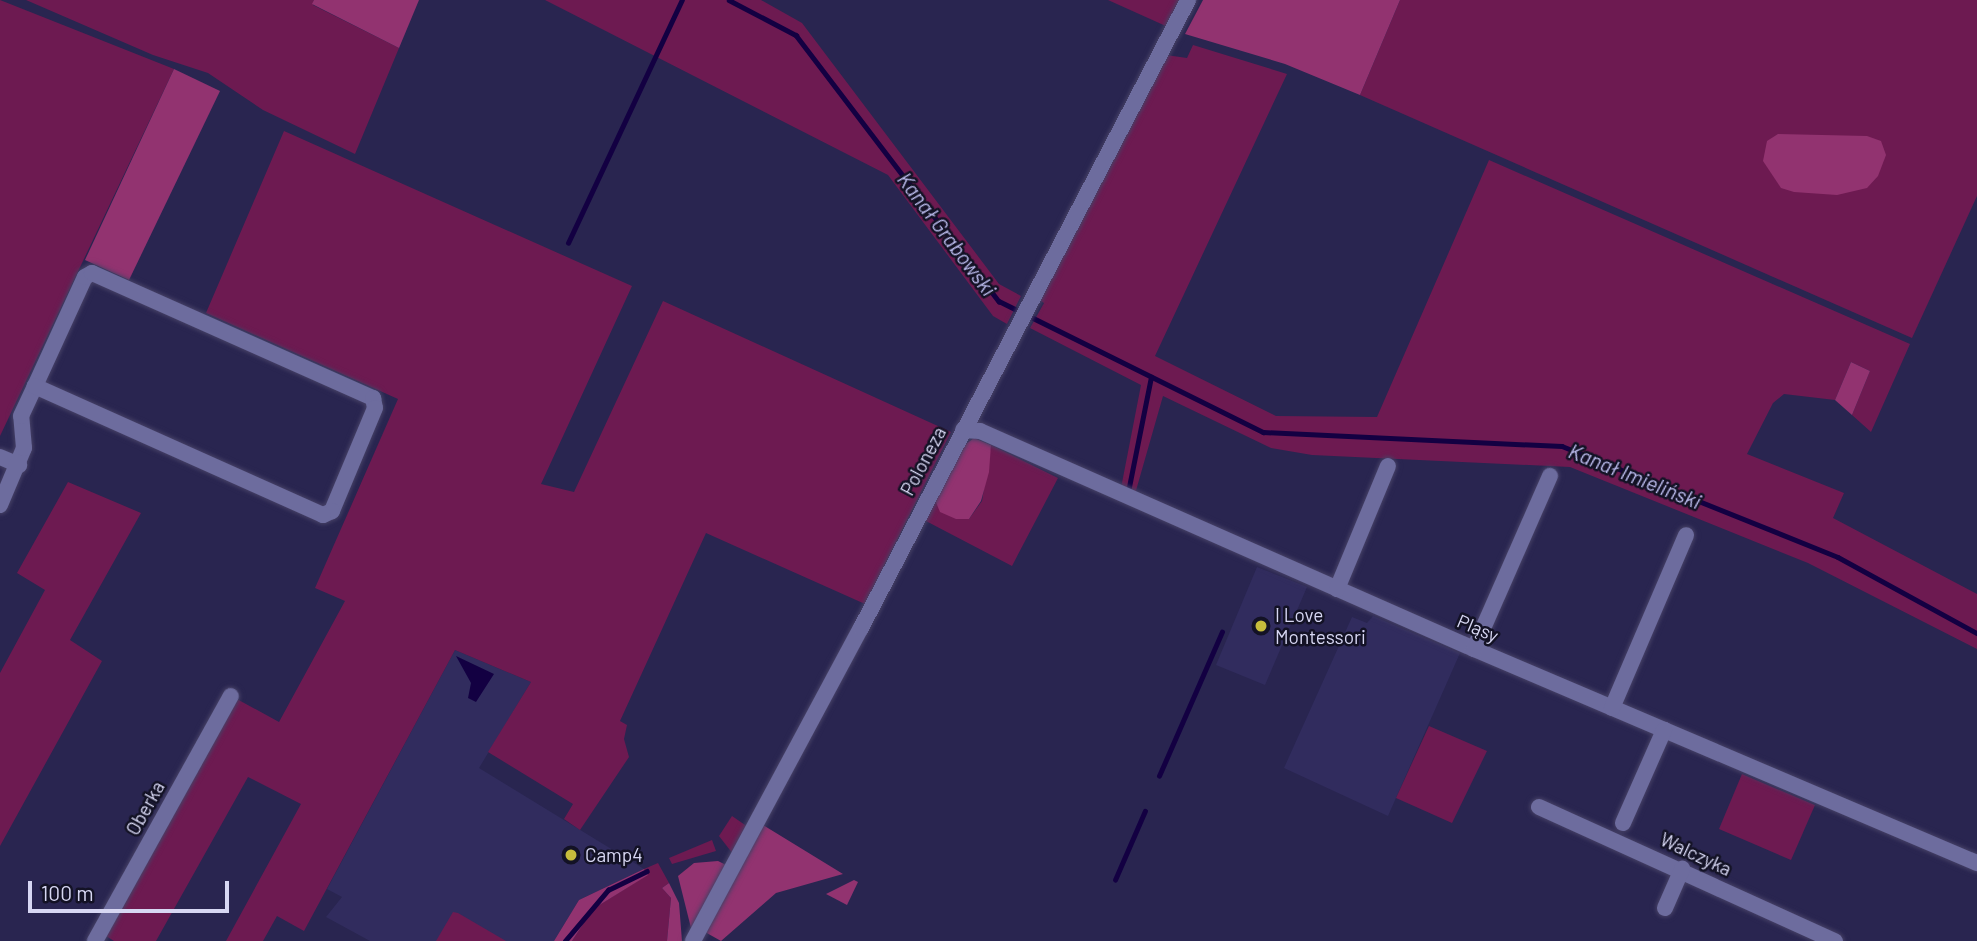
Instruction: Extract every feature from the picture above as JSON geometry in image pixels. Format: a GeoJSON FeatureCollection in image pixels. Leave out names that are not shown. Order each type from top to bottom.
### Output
{"type":"FeatureCollection","features":[{"type":"Feature","properties":{"kind":"street","name":"Poloneza"},"geometry":{"type":"LineString","coordinates":[[693,941],[1188,0]]}},
{"type":"Feature","properties":{"kind":"street"},"geometry":{"type":"LineString","coordinates":[[0,506],[24,448],[21,416],[34,386],[85,277],[92,274],[373,398],[375,408],[332,511],[323,514],[34,386]]}},
{"type":"Feature","properties":{"kind":"street","name":"Pląsy"},"geometry":{"type":"LineString","coordinates":[[963,430],[981,431],[1474,649],[1977,863]]}},
{"type":"Feature","properties":{"kind":"street"},"geometry":{"type":"LineString","coordinates":[[0,457],[19,465]]}},
{"type":"Feature","properties":{"kind":"street"},"geometry":{"type":"LineString","coordinates":[[1337,589],[1388,466]]}},
{"type":"Feature","properties":{"kind":"street"},"geometry":{"type":"LineString","coordinates":[[1474,649],[1550,476]]}},
{"type":"Feature","properties":{"kind":"street"},"geometry":{"type":"LineString","coordinates":[[1612,708],[1685,535]]}},
{"type":"Feature","properties":{"kind":"street","name":"Oberka"},"geometry":{"type":"LineString","coordinates":[[95,941],[231,696]]}},
{"type":"Feature","properties":{"kind":"street"},"geometry":{"type":"LineString","coordinates":[[1623,823],[1664,730]]}},
{"type":"Feature","properties":{"kind":"street","name":"Walczyka"},"geometry":{"type":"LineString","coordinates":[[1539,807],[1682,869],[1835,941]]}},
{"type":"Feature","properties":{"kind":"street"},"geometry":{"type":"LineString","coordinates":[[1665,908],[1682,869]]}},
{"type":"Feature","properties":{"kind":"shaded area"},"geometry":{"type":"Polygon","coordinates":[[[0,0],[174,69],[0,436],[0,0]]]}},
{"type":"Feature","properties":{"kind":"shaded area"},"geometry":{"type":"Polygon","coordinates":[[[26,0],[314,0],[313,5],[399,48],[355,154],[263,110],[208,73],[153,55],[26,0]]]}},
{"type":"Feature","properties":{"kind":"shaded area"},"geometry":{"type":"Polygon","coordinates":[[[314,0],[419,0],[399,48],[312,4],[314,0]]]}},
{"type":"Feature","properties":{"kind":"shaded area"},"geometry":{"type":"Polygon","coordinates":[[[545,0],[761,0],[802,23],[999,284],[1021,296],[1007,324],[993,316],[888,175],[545,0]]]}},
{"type":"Feature","properties":{"kind":"shaded area"},"geometry":{"type":"Polygon","coordinates":[[[1108,0],[1182,0],[1168,27],[1108,0]]]}},
{"type":"Feature","properties":{"kind":"shaded area"},"geometry":{"type":"Polygon","coordinates":[[[1203,0],[1400,0],[1360,95],[1285,64],[1185,34],[1203,0]]]}},
{"type":"Feature","properties":{"kind":"shaded area"},"geometry":{"type":"Polygon","coordinates":[[[1400,0],[1977,0],[1977,196],[1912,338],[1360,95],[1400,0]]]}},
{"type":"Feature","properties":{"kind":"shaded area"},"geometry":{"type":"Polygon","coordinates":[[[1193,45],[1287,74],[1155,356],[1276,416],[1377,417],[1489,160],[1910,344],[1871,432],[1852,415],[1870,371],[1851,362],[1835,400],[1784,394],[1773,403],[1747,454],[1844,493],[1833,518],[1977,594],[1977,649],[1808,563],[1570,467],[1312,455],[1271,448],[1163,396],[1135,494],[1121,488],[1141,385],[1030,328],[1044,303],[1038,299],[1166,55],[1187,58],[1193,45]]]}},
{"type":"Feature","properties":{"kind":"shaded area"},"geometry":{"type":"Polygon","coordinates":[[[174,69],[220,91],[129,280],[85,260],[174,69]]]}},
{"type":"Feature","properties":{"kind":"shaded area"},"geometry":{"type":"Polygon","coordinates":[[[284,131],[632,286],[541,484],[574,492],[663,301],[951,432],[865,604],[706,533],[620,721],[627,725],[624,739],[629,757],[580,830],[564,819],[573,804],[488,752],[531,682],[455,650],[304,931],[277,916],[263,941],[226,941],[301,804],[248,777],[156,941],[114,941],[106,936],[235,698],[279,722],[345,601],[315,588],[398,399],[206,313],[284,131]]]}},
{"type":"Feature","properties":{"kind":"shaded area"},"geometry":{"type":"Polygon","coordinates":[[[1778,134],[1867,136],[1881,141],[1886,155],[1878,176],[1867,188],[1837,195],[1794,192],[1781,188],[1763,161],[1767,141],[1778,134]]]}},
{"type":"Feature","properties":{"kind":"shaded area"},"geometry":{"type":"Polygon","coordinates":[[[1851,362],[1870,371],[1852,415],[1835,400],[1851,362]]]}},
{"type":"Feature","properties":{"kind":"shaded area"},"geometry":{"type":"Polygon","coordinates":[[[974,438],[991,445],[989,472],[981,501],[969,519],[956,519],[940,512],[935,500],[963,446],[974,438]]]}},
{"type":"Feature","properties":{"kind":"shaded area"},"geometry":{"type":"Polygon","coordinates":[[[991,445],[1058,478],[1012,566],[924,520],[935,500],[969,519],[982,501],[991,445]]]}},
{"type":"Feature","properties":{"kind":"shaded area"},"geometry":{"type":"Polygon","coordinates":[[[68,482],[141,513],[70,640],[102,661],[0,846],[0,673],[45,590],[17,573],[68,482]]]}},
{"type":"Feature","properties":{"kind":"shaded area","name":"I Love Montessori"},"geometry":{"type":"Polygon","coordinates":[[[1257,567],[1307,587],[1265,685],[1216,665],[1257,567]]]}},
{"type":"Feature","properties":{"kind":"shaded area"},"geometry":{"type":"Polygon","coordinates":[[[1373,616],[1460,653],[1388,816],[1284,768],[1352,617],[1367,623],[1373,616]]]}},
{"type":"Feature","properties":{"kind":"shaded area"},"geometry":{"type":"Polygon","coordinates":[[[455,650],[531,682],[479,768],[644,869],[579,900],[554,941],[370,941],[326,917],[342,897],[327,889],[455,650]]]}},
{"type":"Feature","properties":{"kind":"shaded area"},"geometry":{"type":"Polygon","coordinates":[[[456,656],[494,674],[476,702],[468,698],[471,683],[456,656]]]}},
{"type":"Feature","properties":{"kind":"shaded area"},"geometry":{"type":"Polygon","coordinates":[[[1429,726],[1487,751],[1452,823],[1396,798],[1429,726]]]}},
{"type":"Feature","properties":{"kind":"shaded area"},"geometry":{"type":"Polygon","coordinates":[[[1742,774],[1815,805],[1791,860],[1719,829],[1742,774]]]}},
{"type":"Feature","properties":{"kind":"shaded area"},"geometry":{"type":"Polygon","coordinates":[[[732,816],[748,827],[733,854],[719,836],[732,816]]]}},
{"type":"Feature","properties":{"kind":"shaded area"},"geometry":{"type":"Polygon","coordinates":[[[763,825],[843,874],[776,893],[721,941],[705,932],[763,825]]]}},
{"type":"Feature","properties":{"kind":"shaded area"},"geometry":{"type":"Polygon","coordinates":[[[712,840],[716,851],[672,864],[669,858],[712,840]]]}},
{"type":"Feature","properties":{"kind":"shaded area"},"geometry":{"type":"Polygon","coordinates":[[[718,861],[726,865],[691,928],[678,876],[694,863],[718,861]]]}},
{"type":"Feature","properties":{"kind":"shaded area"},"geometry":{"type":"Polygon","coordinates":[[[658,863],[669,883],[662,888],[671,898],[667,941],[572,941],[593,909],[647,875],[644,869],[658,863]]]}},
{"type":"Feature","properties":{"kind":"shaded area"},"geometry":{"type":"Polygon","coordinates":[[[644,869],[648,875],[593,909],[572,941],[554,941],[579,900],[644,869]]]}},
{"type":"Feature","properties":{"kind":"shaded area"},"geometry":{"type":"Polygon","coordinates":[[[854,880],[858,882],[847,905],[826,894],[854,880]]]}},
{"type":"Feature","properties":{"kind":"shaded area"},"geometry":{"type":"Polygon","coordinates":[[[669,883],[679,903],[682,941],[667,941],[671,898],[662,888],[669,883]]]}},
{"type":"Feature","properties":{"kind":"shaded area"},"geometry":{"type":"Polygon","coordinates":[[[453,912],[458,913],[506,941],[436,941],[453,912]]]}},
{"type":"Feature","properties":{"kind":"waterway"},"geometry":{"type":"LineString","coordinates":[[568,243],[682,0]]}},
{"type":"Feature","properties":{"kind":"waterway","name":"Kanał Imieliński"},"geometry":{"type":"LineString","coordinates":[[729,0],[796,35],[999,301],[1263,432],[1562,446],[1838,557],[1977,633]]}},
{"type":"Feature","properties":{"kind":"waterway","name":"Kanał Grabowski"},"geometry":{"type":"LineString","coordinates":[[1129,487],[1151,377]]}},
{"type":"Feature","properties":{"kind":"waterway","name":"Kanał Grabowski"},"geometry":{"type":"LineString","coordinates":[[1159,776],[1222,632]]}},
{"type":"Feature","properties":{"kind":"waterway","name":"Kanał Grabowski"},"geometry":{"type":"LineString","coordinates":[[1115,880],[1145,811]]}},
{"type":"Feature","properties":{"kind":"waterway"},"geometry":{"type":"LineString","coordinates":[[565,941],[608,890],[647,871]]}},
{"type":"Feature","properties":{"kind":"place","name":"I Love Montessori"},"geometry":{"type":"Point","coordinates":[1261,626]}},
{"type":"Feature","properties":{"kind":"place","name":"Camp4"},"geometry":{"type":"Point","coordinates":[571,855]}}]}
